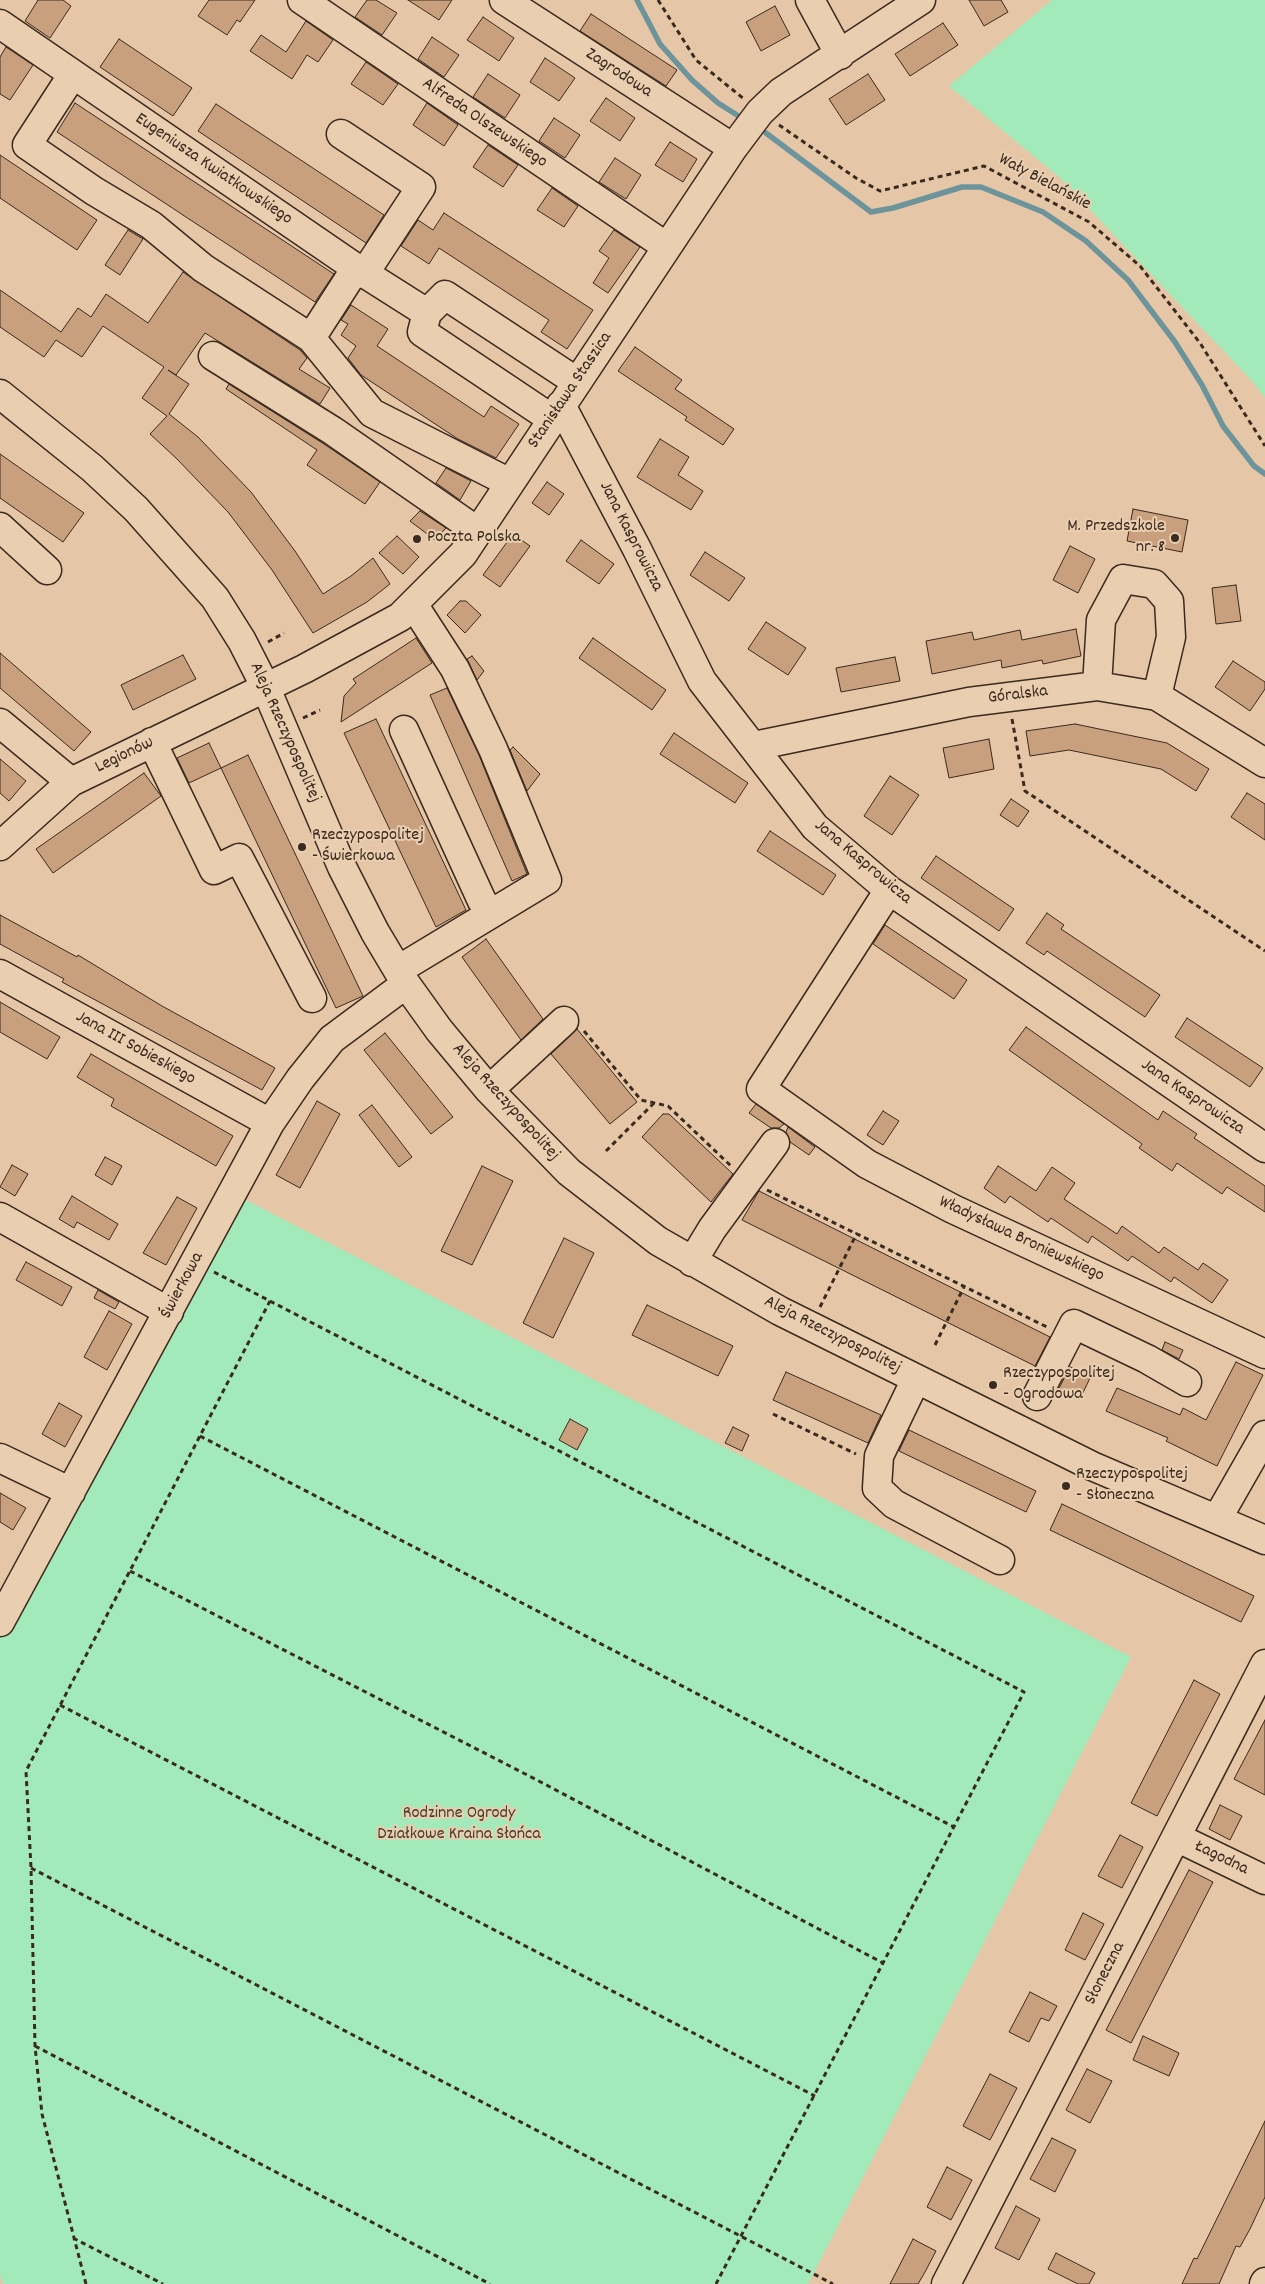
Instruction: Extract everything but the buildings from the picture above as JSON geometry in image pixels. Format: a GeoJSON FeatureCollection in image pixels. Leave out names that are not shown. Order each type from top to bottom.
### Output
{"type":"FeatureCollection","features":[{"type":"Feature","properties":{"kind":"street","name":"Alfreda Olszewskiego"},"geometry":{"type":"LineString","coordinates":[[302,0],[667,248]]}},
{"type":"Feature","properties":{"kind":"street","name":"Zagrodowa"},"geometry":{"type":"LineString","coordinates":[[504,0],[733,148]]}},
{"type":"Feature","properties":{"kind":"street"},"geometry":{"type":"LineString","coordinates":[[810,0],[840,55]]}},
{"type":"Feature","properties":{"kind":"street","name":"Stanisława Staszica"},"geometry":{"type":"LineString","coordinates":[[265,686],[304,669],[400,617],[463,554],[733,148],[760,112],[781,92],[921,0]]}},
{"type":"Feature","properties":{"kind":"street","name":"Eugeniusza Kwiatkowskiego"},"geometry":{"type":"LineString","coordinates":[[0,24],[360,271],[427,313]]}},
{"type":"Feature","properties":{"kind":"street"},"geometry":{"type":"LineString","coordinates":[[73,74],[27,145],[94,191],[151,225],[203,268],[310,338],[372,413],[510,483]]}},
{"type":"Feature","properties":{"kind":"street"},"geometry":{"type":"LineString","coordinates":[[310,338],[421,186],[341,134]]}},
{"type":"Feature","properties":{"kind":"street"},"geometry":{"type":"LineString","coordinates":[[557,412],[422,332],[427,313],[445,295],[577,382]]}},
{"type":"Feature","properties":{"kind":"street"},"geometry":{"type":"LineString","coordinates":[[213,356],[333,431],[477,532]]}},
{"type":"Feature","properties":{"kind":"street","name":"Aleja Rzeczypospolitej"},"geometry":{"type":"LineString","coordinates":[[0,394],[92,468],[162,535],[215,598],[242,641],[265,686],[342,867],[375,932],[402,977],[439,1030],[489,1090],[569,1172],[650,1235],[692,1262],[780,1311],[1092,1466],[1265,1540]]}},
{"type":"Feature","properties":{"kind":"street","name":"Jana Kasprowicza"},"geometry":{"type":"LineString","coordinates":[[557,412],[638,549],[702,681],[816,826],[889,890],[1265,1148]]}},
{"type":"Feature","properties":{"kind":"street"},"geometry":{"type":"LineString","coordinates":[[0,527],[47,570]]}},
{"type":"Feature","properties":{"kind":"street"},"geometry":{"type":"LineString","coordinates":[[1097,686],[1101,620],[1123,579],[1139,581],[1154,584],[1169,601],[1171,637],[1157,696]]}},
{"type":"Feature","properties":{"kind":"street","name":"Świerkowa"},"geometry":{"type":"LineString","coordinates":[[0,1622],[270,1124],[300,1079],[332,1039],[402,977],[491,912],[547,880],[493,749],[455,669],[413,604]]}},
{"type":"Feature","properties":{"kind":"street","name":"Legionów"},"geometry":{"type":"LineString","coordinates":[[0,846],[71,782],[265,686]]}},
{"type":"Feature","properties":{"kind":"street","name":"Góralska"},"geometry":{"type":"LineString","coordinates":[[754,746],[969,702],[1097,686],[1157,696],[1265,763]]}},
{"type":"Feature","properties":{"kind":"street"},"geometry":{"type":"LineString","coordinates":[[0,723],[71,782]]}},
{"type":"Feature","properties":{"kind":"street"},"geometry":{"type":"LineString","coordinates":[[404,730],[482,901],[491,912]]}},
{"type":"Feature","properties":{"kind":"street"},"geometry":{"type":"LineString","coordinates":[[152,742],[214,870],[239,858],[312,998]]}},
{"type":"Feature","properties":{"kind":"street","name":"Władysława Broniewskiego"},"geometry":{"type":"LineString","coordinates":[[889,890],[761,1090],[867,1164],[936,1200],[1265,1354]]}},
{"type":"Feature","properties":{"kind":"street","name":"Jana III Sobieskiego"},"geometry":{"type":"LineString","coordinates":[[0,974],[270,1124]]}},
{"type":"Feature","properties":{"kind":"street"},"geometry":{"type":"LineString","coordinates":[[489,1090],[564,1022]]}},
{"type":"Feature","properties":{"kind":"street"},"geometry":{"type":"LineString","coordinates":[[692,1262],[747,1180],[775,1143]]}},
{"type":"Feature","properties":{"kind":"street"},"geometry":{"type":"LineString","coordinates":[[0,1217],[169,1312]]}},
{"type":"Feature","properties":{"kind":"street"},"geometry":{"type":"LineString","coordinates":[[1038,1396],[1074,1324],[1147,1359],[1187,1382]]}},
{"type":"Feature","properties":{"kind":"street"},"geometry":{"type":"LineString","coordinates":[[916,1379],[879,1456],[877,1488],[894,1504],[1000,1560]]}},
{"type":"Feature","properties":{"kind":"street"},"geometry":{"type":"LineString","coordinates":[[1217,1519],[1265,1435]]}},
{"type":"Feature","properties":{"kind":"street"},"geometry":{"type":"LineString","coordinates":[[0,1458],[72,1492]]}},
{"type":"Feature","properties":{"kind":"street","name":"Słoneczna"},"geometry":{"type":"LineString","coordinates":[[946,2284],[1265,1664]]}},
{"type":"Feature","properties":{"kind":"street","name":"Łagodna"},"geometry":{"type":"LineString","coordinates":[[1176,1837],[1265,1880]]}},
{"type":"Feature","properties":{"kind":"path","name":"Wały Bielańskie"},"geometry":{"type":"LineString","coordinates":[[658,0],[696,60],[760,112],[856,178],[880,191],[984,166],[1090,222],[1140,266],[1200,343],[1265,446]]}},
{"type":"Feature","properties":{"kind":"path"},"geometry":{"type":"LineString","coordinates":[[1008,698],[1025,791],[1265,951]]}},
{"type":"Feature","properties":{"kind":"path"},"geometry":{"type":"LineString","coordinates":[[564,1022],[580,1027],[641,1100],[668,1106],[747,1180],[1068,1337]]}},
{"type":"Feature","properties":{"kind":"path"},"geometry":{"type":"LineString","coordinates":[[606,1151],[654,1103]]}},
{"type":"Feature","properties":{"kind":"path"},"geometry":{"type":"LineString","coordinates":[[827,1292],[857,1233]]}},
{"type":"Feature","properties":{"kind":"path"},"geometry":{"type":"LineString","coordinates":[[196,1262],[1024,1692],[716,2284]]}},
{"type":"Feature","properties":{"kind":"path"},"geometry":{"type":"LineString","coordinates":[[935,1345],[964,1287]]}},
{"type":"Feature","properties":{"kind":"path"},"geometry":{"type":"LineString","coordinates":[[86,2284],[42,2114],[35,2046],[32,1868],[26,1771],[270,1301]]}},
{"type":"Feature","properties":{"kind":"path"},"geometry":{"type":"LineString","coordinates":[[773,1414],[879,1465]]}},
{"type":"Feature","properties":{"kind":"path"},"geometry":{"type":"LineString","coordinates":[[200,1436],[954,1826]]}},
{"type":"Feature","properties":{"kind":"path"},"geometry":{"type":"LineString","coordinates":[[130,1571],[534,1779],[883,1963]]}},
{"type":"Feature","properties":{"kind":"path"},"geometry":{"type":"LineString","coordinates":[[60,1705],[815,2096]]}},
{"type":"Feature","properties":{"kind":"path"},"geometry":{"type":"LineString","coordinates":[[32,1868],[383,2048],[833,2284]]}},
{"type":"Feature","properties":{"kind":"path"},"geometry":{"type":"LineString","coordinates":[[35,2046],[490,2284]]}},
{"type":"Feature","properties":{"kind":"path"},"geometry":{"type":"LineString","coordinates":[[73,2238],[163,2284]]}},
{"type":"Feature","properties":{"kind":"green space"},"geometry":{"type":"Polygon","coordinates":[[[1052,0],[1265,0],[1265,398],[1253,382],[1060,178],[949,86],[1052,0]]]}},
{"type":"Feature","properties":{"kind":"green space","name":"Rodzinne Ogrody Działkowe Kraina Słońca"},"geometry":{"type":"Polygon","coordinates":[[[242,1198],[1131,1657],[808,2284],[3,2284],[0,2274],[0,1637],[242,1198]]]}},
{"type":"Feature","properties":{"kind":"waterway"},"geometry":{"type":"LineString","coordinates":[[637,0],[660,44],[692,80],[718,103],[737,115]]}},
{"type":"Feature","properties":{"kind":"waterway"},"geometry":{"type":"LineString","coordinates":[[766,133],[871,212],[893,208],[962,187],[981,187],[1043,212],[1086,241],[1128,280],[1175,342],[1202,385],[1223,426],[1254,466],[1265,474]]}},
{"type":"Feature","properties":{"kind":"place","name":"M. Przedszkole nr. 8"},"geometry":{"type":"Point","coordinates":[1175,538]}},
{"type":"Feature","properties":{"kind":"place","name":"Poczta Polska"},"geometry":{"type":"Point","coordinates":[417,539]}},
{"type":"Feature","properties":{"kind":"place","name":"Rzeczypospolitej - Świerkowa"},"geometry":{"type":"Point","coordinates":[302,847]}},
{"type":"Feature","properties":{"kind":"place","name":"Rzeczypospolitej - Ogrodowa"},"geometry":{"type":"Point","coordinates":[993,1385]}},
{"type":"Feature","properties":{"kind":"place","name":"Rzeczypospolitej - Słoneczna"},"geometry":{"type":"Point","coordinates":[1066,1486]}}]}
